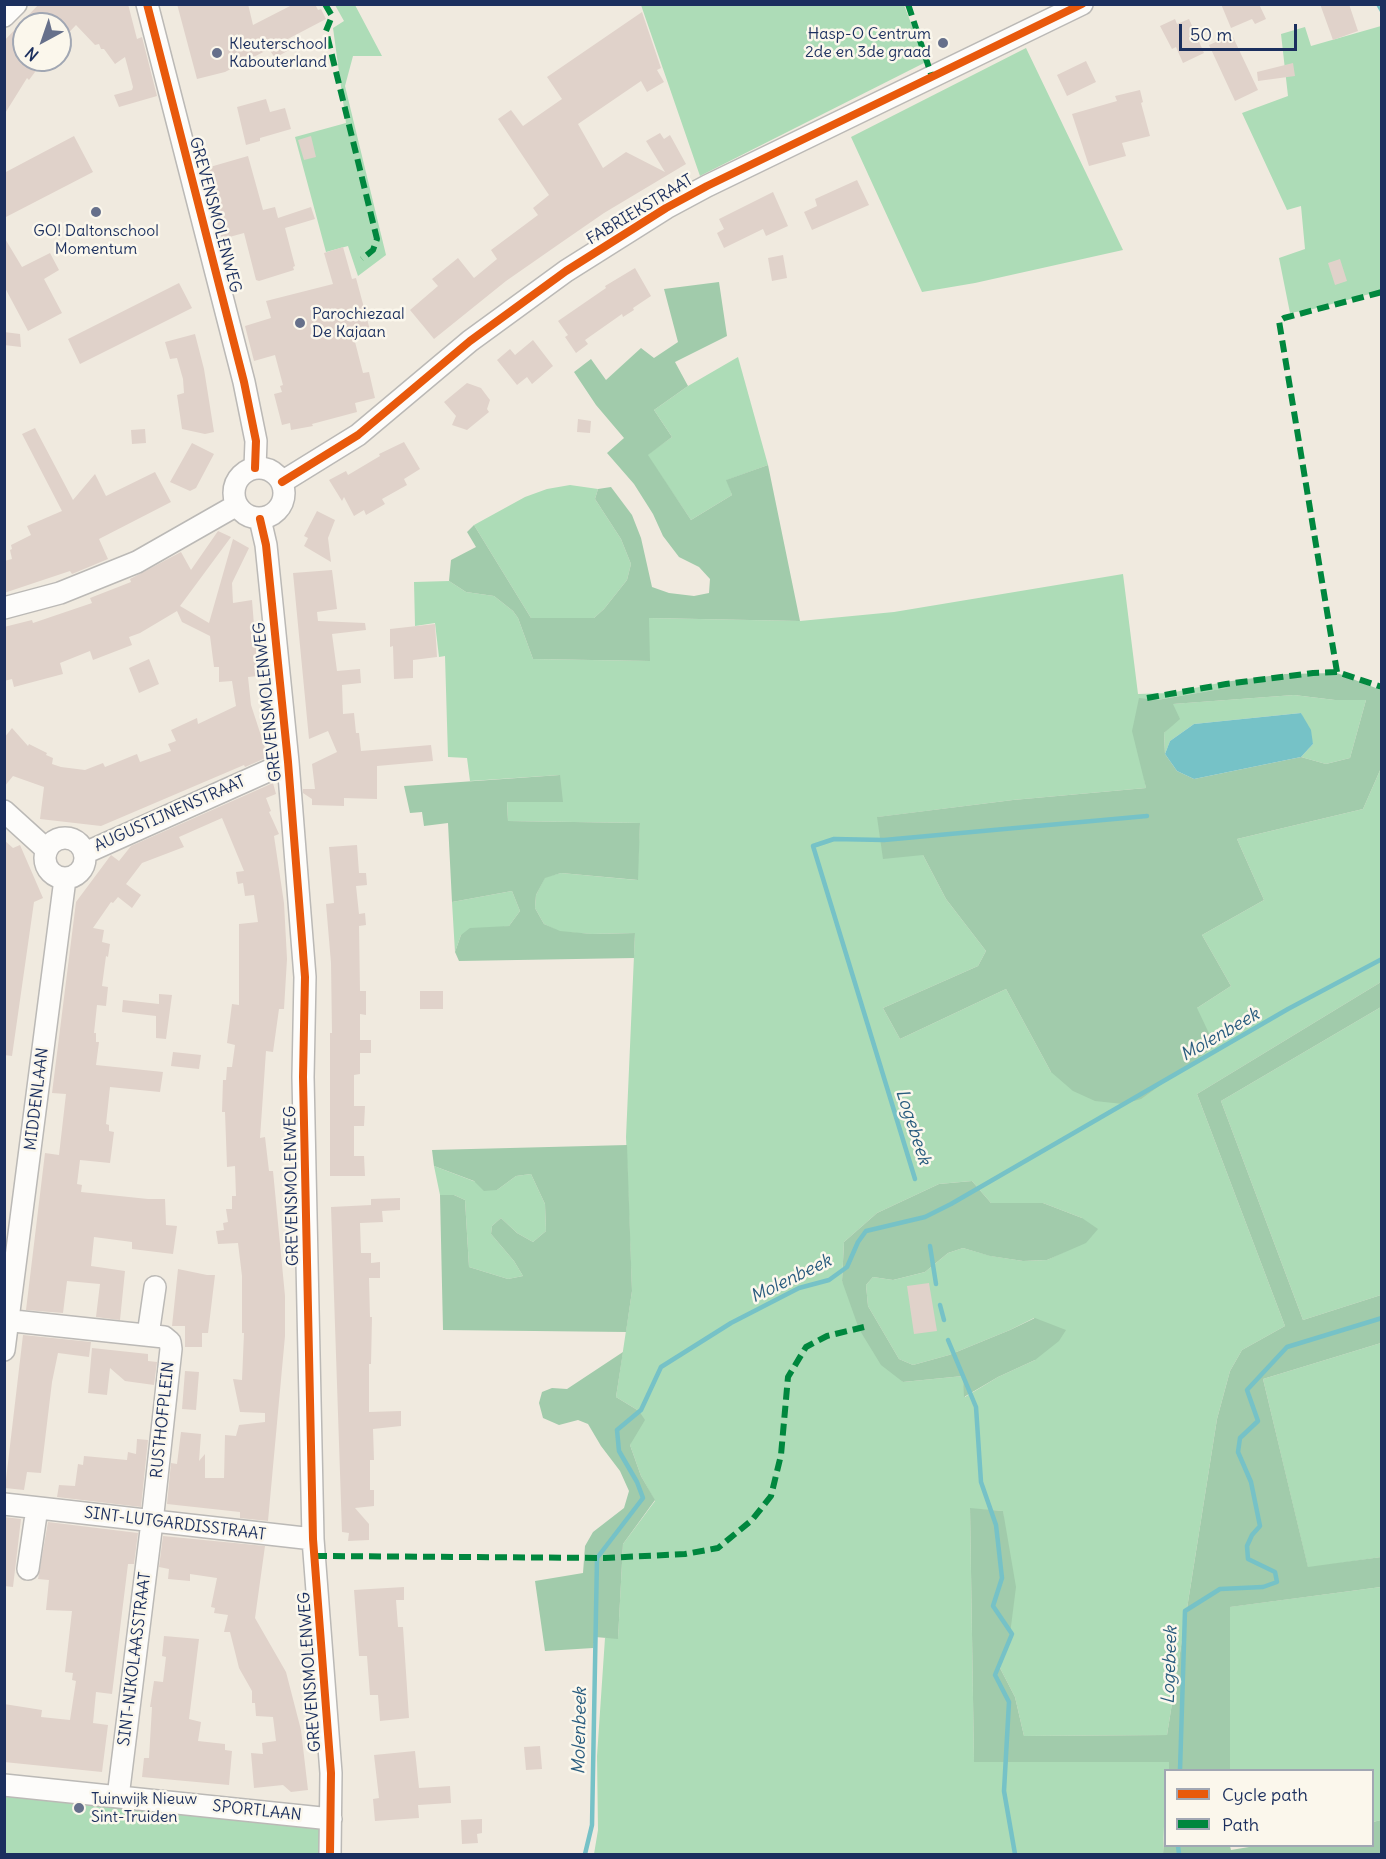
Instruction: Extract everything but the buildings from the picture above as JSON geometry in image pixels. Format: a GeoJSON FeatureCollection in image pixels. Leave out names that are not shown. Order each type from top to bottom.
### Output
{"type":"FeatureCollection","features":[{"type":"Feature","properties":{"kind":"street"},"geometry":{"type":"LineString","coordinates":[[4,16],[16,4]]}},
{"type":"Feature","properties":{"kind":"street","name":"GREVENSMOLENWEG"},"geometry":{"type":"LineString","coordinates":[[147,4],[244,382],[256,441],[255,468]]}},
{"type":"Feature","properties":{"kind":"street","name":"FABRIEKSTRAAT"},"geometry":{"type":"LineString","coordinates":[[282,482],[358,435],[470,341],[566,271],[666,208],[1082,4]]}},
{"type":"Feature","properties":{"kind":"street"},"geometry":{"type":"LineString","coordinates":[[255,468],[271,471],[282,482],[284,496],[279,509],[274,514],[261,519],[251,517],[237,506],[234,490],[236,482],[248,471],[255,468]]}},
{"type":"Feature","properties":{"kind":"street"},"geometry":{"type":"LineString","coordinates":[[4,608],[60,593],[137,562],[237,506]]}},
{"type":"Feature","properties":{"kind":"street","name":"GREVENSMOLENWEG"},"geometry":{"type":"LineString","coordinates":[[261,519],[266,545],[288,762],[305,977],[304,1143],[314,1539],[331,1773],[330,1854]]}},
{"type":"Feature","properties":{"kind":"street","name":"AUGUSTIJNENSTRAAT"},"geometry":{"type":"LineString","coordinates":[[85,853],[288,762]]}},
{"type":"Feature","properties":{"kind":"street"},"geometry":{"type":"LineString","coordinates":[[4,811],[47,850]]}},
{"type":"Feature","properties":{"kind":"street"},"geometry":{"type":"LineString","coordinates":[[67,838],[75,841],[85,853],[86,859],[81,872],[65,879],[54,875],[45,861],[47,850],[55,841],[67,838]]}},
{"type":"Feature","properties":{"kind":"street","name":"MIDDENLAAN"},"geometry":{"type":"LineString","coordinates":[[4,1350],[6,1320],[65,879]]}},
{"type":"Feature","properties":{"kind":"street"},"geometry":{"type":"LineString","coordinates":[[148,1335],[155,1287]]}},
{"type":"Feature","properties":{"kind":"street","name":"RUSTHOFPLEIN"},"geometry":{"type":"LineString","coordinates":[[6,1320],[165,1337],[170,1342],[152,1522]]}},
{"type":"Feature","properties":{"kind":"street","name":"SINT-LUTGARDISSTRAAT"},"geometry":{"type":"LineString","coordinates":[[4,1504],[314,1539]]}},
{"type":"Feature","properties":{"kind":"street"},"geometry":{"type":"LineString","coordinates":[[28,1569],[37,1508]]}},
{"type":"Feature","properties":{"kind":"street","name":"SINT-NIKOLAASSTRAAT"},"geometry":{"type":"LineString","coordinates":[[118,1797],[152,1522]]}},
{"type":"Feature","properties":{"kind":"street","name":"SPORTLAAN"},"geometry":{"type":"LineString","coordinates":[[4,1785],[331,1819]]}},
{"type":"Feature","properties":{"kind":"green space"},"geometry":{"type":"Polygon","coordinates":[[[335,5],[355,5],[382,56],[353,56],[345,86],[386,255],[358,276],[348,246],[326,252],[295,137],[346,123],[333,28],[344,21],[335,5]]]}},
{"type":"Feature","properties":{"kind":"green space"},"geometry":{"type":"Polygon","coordinates":[[[641,5],[904,5],[926,62],[700,176],[641,5]]]}},
{"type":"Feature","properties":{"kind":"green space"},"geometry":{"type":"Polygon","coordinates":[[[1381,26],[1381,291],[1290,313],[1279,258],[1305,249],[1301,206],[1287,210],[1242,113],[1288,96],[1281,34],[1305,27],[1311,46],[1381,26]]]}},
{"type":"Feature","properties":{"kind":"green space"},"geometry":{"type":"Polygon","coordinates":[[[1026,48],[1123,250],[975,283],[922,292],[851,137],[1026,48]]]}},
{"type":"Feature","properties":{"kind":"green space"},"geometry":{"type":"Polygon","coordinates":[[[719,282],[727,336],[675,362],[688,386],[654,410],[672,437],[648,455],[691,520],[732,495],[726,480],[768,465],[800,621],[649,618],[650,661],[533,659],[518,618],[513,611],[494,596],[466,592],[449,581],[451,560],[476,547],[467,532],[474,525],[531,618],[594,618],[627,580],[631,564],[621,539],[595,499],[598,489],[611,487],[632,515],[641,538],[652,587],[669,593],[694,596],[709,593],[710,579],[699,567],[679,557],[663,536],[653,514],[634,484],[607,453],[624,438],[596,405],[574,372],[591,359],[606,380],[641,348],[654,358],[678,342],[664,289],[719,282]]]}},
{"type":"Feature","properties":{"kind":"green space"},"geometry":{"type":"Polygon","coordinates":[[[738,357],[768,465],[727,480],[732,495],[691,520],[647,455],[672,437],[654,410],[688,386],[738,357]]]}},
{"type":"Feature","properties":{"kind":"green space"},"geometry":{"type":"Polygon","coordinates":[[[570,485],[598,489],[595,499],[621,539],[631,564],[627,580],[594,618],[531,618],[474,525],[525,497],[547,489],[570,485]]]}},
{"type":"Feature","properties":{"kind":"green space"},"geometry":{"type":"Polygon","coordinates":[[[1123,574],[1138,694],[1170,693],[1224,682],[1227,688],[1157,700],[1141,762],[1146,788],[1013,800],[878,817],[923,855],[946,899],[986,951],[978,966],[883,1008],[900,1039],[1006,989],[1051,1072],[1197,1008],[1231,986],[1202,935],[1264,900],[1237,839],[1363,809],[1381,768],[1381,982],[1197,1094],[1285,1326],[1242,1350],[1230,1371],[1217,1419],[1167,1735],[1024,1736],[1015,1697],[1000,1668],[1009,1642],[1003,1511],[970,1509],[974,1761],[1169,1762],[1169,1769],[1164,1769],[1163,1854],[594,1854],[598,1830],[597,1756],[605,1638],[618,1638],[623,1544],[655,1501],[641,1476],[630,1445],[639,1411],[616,1397],[632,1291],[626,1137],[635,933],[560,932],[544,924],[535,908],[536,895],[545,877],[561,873],[637,880],[640,823],[508,821],[507,802],[560,775],[470,781],[467,758],[448,757],[445,656],[439,657],[435,623],[415,626],[414,582],[449,581],[466,592],[494,596],[518,618],[533,659],[649,661],[649,618],[800,621],[894,612],[1123,574]],[[972,1181],[939,1184],[877,1213],[844,1242],[842,1281],[903,1382],[963,1376],[965,1397],[998,1377],[1035,1360],[1034,1318],[949,1355],[913,1365],[899,1359],[868,1306],[866,1285],[873,1277],[893,1280],[925,1272],[948,1253],[963,1248],[991,1256],[1023,1261],[1047,1260],[1066,1251],[1082,1218],[1043,1203],[991,1203],[972,1181]]]}},
{"type":"Feature","properties":{"kind":"green space"},"geometry":{"type":"Polygon","coordinates":[[[1337,673],[1381,690],[1381,768],[1363,809],[1237,839],[1264,900],[1202,935],[1231,986],[1197,1008],[1215,1046],[1141,1099],[1123,1104],[1095,1101],[1073,1091],[1051,1072],[1006,989],[900,1039],[883,1008],[978,966],[986,951],[946,899],[923,855],[883,859],[877,817],[1013,800],[1146,788],[1132,731],[1139,698],[1157,700],[1226,688],[1224,682],[1285,674],[1337,673]],[[1294,695],[1173,704],[1180,719],[1164,733],[1165,754],[1177,771],[1194,779],[1301,757],[1326,764],[1350,758],[1366,700],[1335,700],[1294,695]]]}},
{"type":"Feature","properties":{"kind":"green space"},"geometry":{"type":"Polygon","coordinates":[[[1294,695],[1335,700],[1366,700],[1350,758],[1326,764],[1301,757],[1313,744],[1301,713],[1194,724],[1170,741],[1165,754],[1164,733],[1170,726],[1172,704],[1294,695]]]}},
{"type":"Feature","properties":{"kind":"green space"},"geometry":{"type":"Polygon","coordinates":[[[560,775],[563,802],[507,802],[508,821],[640,823],[638,880],[561,873],[545,878],[536,895],[535,908],[544,924],[560,931],[592,934],[635,933],[634,958],[459,961],[455,952],[461,935],[470,928],[509,926],[520,911],[512,891],[452,902],[448,823],[424,826],[422,812],[410,813],[404,786],[560,775]]]}},
{"type":"Feature","properties":{"kind":"green space"},"geometry":{"type":"Polygon","coordinates":[[[512,891],[520,911],[509,926],[461,935],[455,952],[452,902],[512,891]]]}},
{"type":"Feature","properties":{"kind":"green space"},"geometry":{"type":"Polygon","coordinates":[[[1381,982],[1381,1007],[1221,1101],[1303,1320],[1381,1295],[1381,1343],[1263,1379],[1308,1567],[1381,1557],[1381,1587],[1230,1607],[1230,1769],[1169,1769],[1169,1762],[974,1762],[970,1508],[1003,1511],[1016,1587],[1009,1642],[1000,1668],[1015,1697],[1024,1736],[1167,1735],[1217,1419],[1230,1371],[1242,1350],[1285,1326],[1197,1094],[1381,982]]]}},
{"type":"Feature","properties":{"kind":"green space"},"geometry":{"type":"Polygon","coordinates":[[[1381,1007],[1381,1295],[1303,1320],[1221,1101],[1381,1007]]]}},
{"type":"Feature","properties":{"kind":"green space"},"geometry":{"type":"Polygon","coordinates":[[[627,1145],[632,1291],[626,1332],[443,1330],[440,1195],[454,1195],[465,1200],[469,1267],[508,1279],[523,1276],[514,1261],[491,1234],[492,1226],[501,1218],[517,1233],[533,1242],[546,1231],[545,1204],[531,1174],[516,1176],[497,1190],[484,1191],[474,1181],[434,1166],[432,1150],[627,1145]]]}},
{"type":"Feature","properties":{"kind":"green space"},"geometry":{"type":"Polygon","coordinates":[[[434,1166],[497,1190],[516,1176],[531,1174],[545,1204],[546,1231],[533,1242],[517,1233],[501,1218],[492,1226],[491,1234],[514,1261],[523,1276],[508,1279],[469,1267],[465,1200],[454,1195],[440,1195],[434,1166]]]}},
{"type":"Feature","properties":{"kind":"green space"},"geometry":{"type":"Polygon","coordinates":[[[972,1181],[991,1203],[1043,1203],[1082,1218],[1098,1229],[1086,1243],[1047,1260],[1023,1261],[990,1256],[963,1248],[948,1253],[925,1272],[893,1280],[873,1277],[866,1285],[868,1306],[899,1359],[913,1365],[949,1355],[1035,1318],[1066,1330],[1059,1341],[1035,1360],[998,1377],[964,1397],[963,1376],[903,1382],[881,1365],[859,1329],[842,1281],[844,1242],[877,1213],[939,1184],[972,1181]]]}},
{"type":"Feature","properties":{"kind":"green space"},"geometry":{"type":"Polygon","coordinates":[[[1381,1343],[1381,1557],[1308,1568],[1263,1379],[1381,1343]]]}},
{"type":"Feature","properties":{"kind":"green space"},"geometry":{"type":"Polygon","coordinates":[[[623,1352],[616,1397],[639,1411],[645,1420],[630,1445],[641,1476],[655,1500],[623,1544],[618,1639],[595,1637],[593,1648],[545,1651],[535,1581],[583,1573],[585,1546],[593,1532],[624,1508],[629,1491],[620,1471],[588,1424],[578,1420],[559,1425],[543,1418],[539,1403],[542,1392],[552,1388],[567,1389],[623,1352]]]}},
{"type":"Feature","properties":{"kind":"green space"},"geometry":{"type":"Polygon","coordinates":[[[1381,1587],[1381,1820],[1374,1822],[1374,1769],[1230,1769],[1229,1607],[1381,1587]]]}},
{"type":"Feature","properties":{"kind":"green space","name":"Tuinwijk Nieuw Sint-Truiden"},"geometry":{"type":"Polygon","coordinates":[[[5,1792],[319,1826],[322,1834],[322,1854],[5,1854],[5,1792]]]}},
{"type":"Feature","properties":{"kind":"green space"},"geometry":{"type":"Polygon","coordinates":[[[1381,1820],[1381,1854],[1163,1854],[1164,1838],[1164,1847],[1230,1847],[1231,1850],[1249,1847],[1374,1847],[1374,1822],[1381,1820]]]}},
{"type":"Feature","properties":{"kind":"water"},"geometry":{"type":"Polygon","coordinates":[[[1301,713],[1311,730],[1313,744],[1301,757],[1194,779],[1177,771],[1165,754],[1170,741],[1194,724],[1301,713]]]}},
{"type":"Feature","properties":{"kind":"waterway"},"geometry":{"type":"LineString","coordinates":[[1378,4],[1382,11]]}},
{"type":"Feature","properties":{"kind":"waterway"},"geometry":{"type":"LineString","coordinates":[[915,1179],[813,846],[834,839],[884,840],[1147,816]]}},
{"type":"Feature","properties":{"kind":"waterway","name":"Molenbeek"},"geometry":{"type":"LineString","coordinates":[[585,1854],[592,1825],[597,1558],[643,1498],[637,1482],[619,1451],[617,1430],[641,1410],[661,1367],[731,1323],[799,1288],[829,1280],[847,1267],[858,1242],[866,1231],[925,1217],[951,1204],[1288,1009],[1382,959]]}},
{"type":"Feature","properties":{"kind":"waterway","name":"Logebeek"},"geometry":{"type":"LineString","coordinates":[[930,1246],[936,1284]]}},
{"type":"Feature","properties":{"kind":"waterway","name":"Logebeek"},"geometry":{"type":"LineString","coordinates":[[940,1305],[944,1320]]}},
{"type":"Feature","properties":{"kind":"waterway","name":"Logebeek"},"geometry":{"type":"LineString","coordinates":[[1180,1769],[1185,1611],[1220,1589],[1263,1587],[1277,1582],[1275,1572],[1248,1559],[1247,1546],[1252,1535],[1260,1526],[1251,1482],[1238,1452],[1240,1438],[1258,1421],[1247,1390],[1287,1347],[1382,1318]]}},
{"type":"Feature","properties":{"kind":"waterway","name":"Logebeek"},"geometry":{"type":"LineString","coordinates":[[948,1340],[976,1407],[981,1482],[996,1525],[1002,1578],[993,1606],[1012,1634],[995,1675],[1009,1702],[1004,1791],[1015,1854]]}},
{"type":"Feature","properties":{"kind":"waterway","name":"Logebeek"},"geometry":{"type":"LineString","coordinates":[[1178,1847],[1179,1854]]}},
{"type":"Feature","properties":{"kind":"marked path"},"geometry":{"type":"LineString","coordinates":[[325,4],[332,16],[326,31],[377,239],[373,250],[362,259]]}},
{"type":"Feature","properties":{"kind":"marked path"},"geometry":{"type":"LineString","coordinates":[[908,4],[932,77]]}},
{"type":"Feature","properties":{"kind":"marked path"},"geometry":{"type":"LineString","coordinates":[[1337,672],[1279,321],[1382,292]]}},
{"type":"Feature","properties":{"kind":"marked path"},"geometry":{"type":"LineString","coordinates":[[1147,698],[1226,684],[1313,673],[1337,672],[1382,687]]}},
{"type":"Feature","properties":{"kind":"marked path"},"geometry":{"type":"LineString","coordinates":[[315,1556],[605,1558],[685,1554],[718,1548],[752,1520],[771,1496],[781,1455],[788,1377],[806,1347],[827,1336],[864,1327]]}},
{"type":"Feature","properties":{"kind":"cycle path"},"geometry":{"type":"LineString","coordinates":[[147,4],[244,382],[256,441],[255,468]]}},
{"type":"Feature","properties":{"kind":"cycle path"},"geometry":{"type":"LineString","coordinates":[[282,482],[358,435],[470,341],[566,271],[666,208],[1082,4]]}},
{"type":"Feature","properties":{"kind":"cycle path"},"geometry":{"type":"LineString","coordinates":[[260,519],[266,545],[288,762],[305,977],[303,1077],[313,1539],[331,1773],[330,1854]]}},
{"type":"Feature","properties":{"kind":"place","name":"Hasp-O Centrum 2de en 3de graad"},"geometry":{"type":"Point","coordinates":[943,43]}},
{"type":"Feature","properties":{"kind":"place","name":"Kleuterschool Kabouterland"},"geometry":{"type":"Point","coordinates":[217,53]}},
{"type":"Feature","properties":{"kind":"place","name":"GO! Daltonschool Momentum"},"geometry":{"type":"Point","coordinates":[96,212]}},
{"type":"Feature","properties":{"kind":"place","name":"Parochiezaal De Kajaan"},"geometry":{"type":"Point","coordinates":[300,323]}},
{"type":"Feature","properties":{"kind":"place","name":"Tuinwijk Nieuw Sint-Truiden"},"geometry":{"type":"Point","coordinates":[79,1808]}}]}
